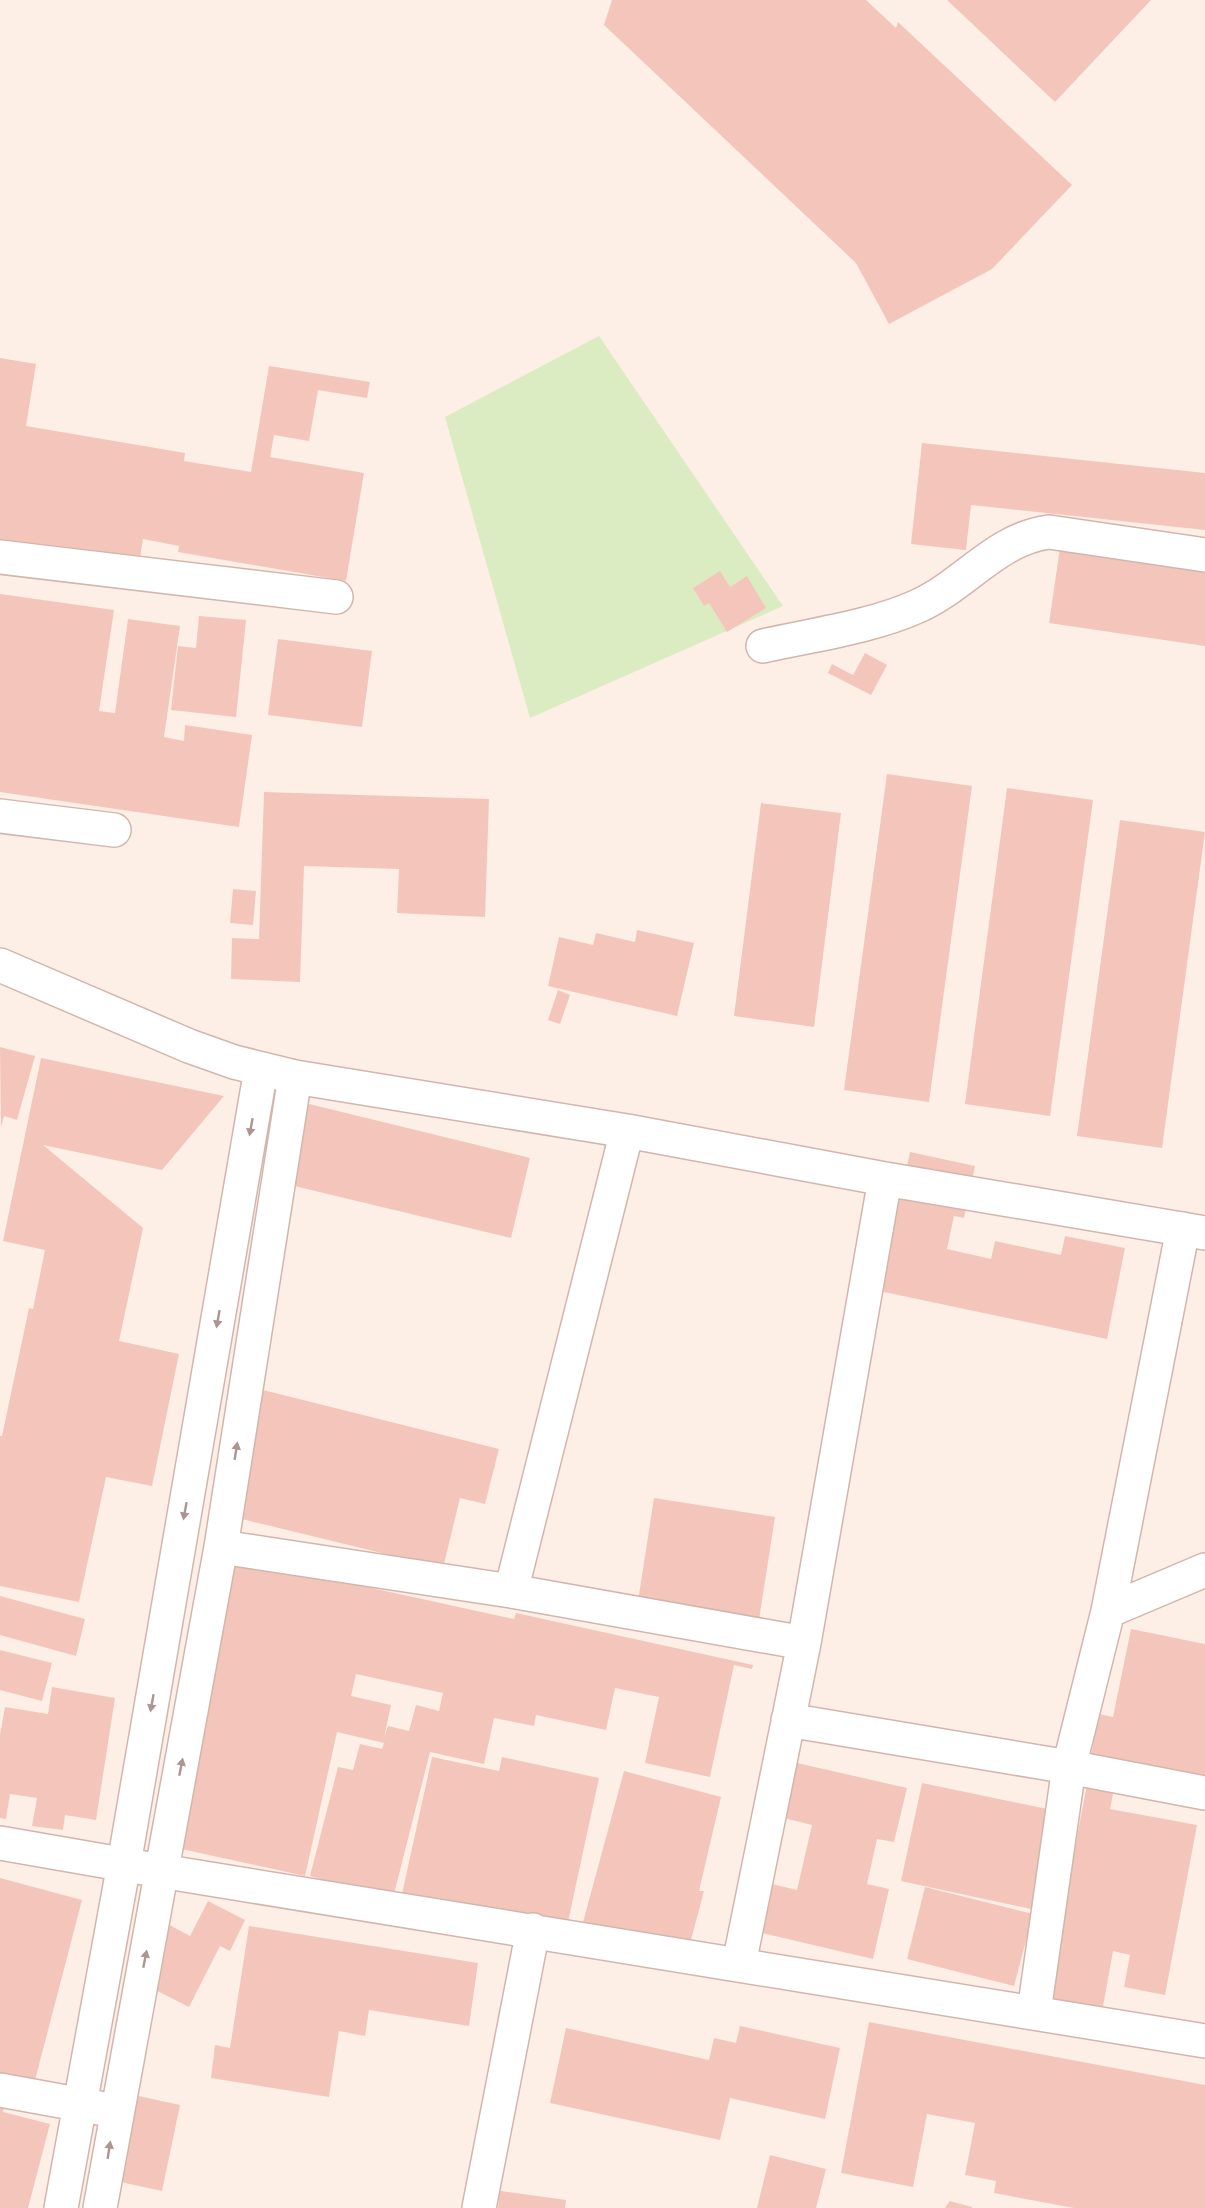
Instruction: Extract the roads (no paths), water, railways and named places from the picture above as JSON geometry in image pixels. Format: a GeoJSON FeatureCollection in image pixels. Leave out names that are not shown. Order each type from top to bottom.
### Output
{"type":"FeatureCollection","features":[{"type":"Feature","properties":{"kind":"street"},"geometry":{"type":"LineString","coordinates":[[763,646],[883,618],[917,606],[937,596],[1014,541],[1031,534],[1049,532],[1205,555]]}},
{"type":"Feature","properties":{"kind":"street"},"geometry":{"type":"LineString","coordinates":[[0,557],[336,597]]}},
{"type":"Feature","properties":{"kind":"street"},"geometry":{"type":"LineString","coordinates":[[0,816],[114,830]]}},
{"type":"Feature","properties":{"kind":"street"},"geometry":{"type":"LineString","coordinates":[[0,965],[180,1043],[261,1069],[295,1077],[627,1131],[885,1179],[1194,1231],[1108,1611],[1069,1767],[1034,2012]]}},
{"type":"Feature","properties":{"kind":"street"},"geometry":{"type":"LineString","coordinates":[[61,2208],[78,2104],[124,1864],[261,1069]]}},
{"type":"Feature","properties":{"kind":"street"},"geometry":{"type":"LineString","coordinates":[[100,2208],[116,2110],[221,1547],[295,1077]]}},
{"type":"Feature","properties":{"kind":"street"},"geometry":{"type":"LineString","coordinates":[[511,1591],[627,1131]]}},
{"type":"Feature","properties":{"kind":"street"},"geometry":{"type":"LineString","coordinates":[[739,1964],[804,1643],[885,1179]]}},
{"type":"Feature","properties":{"kind":"street"},"geometry":{"type":"LineString","coordinates":[[221,1547],[511,1591],[804,1643]]}},
{"type":"Feature","properties":{"kind":"street"},"geometry":{"type":"LineString","coordinates":[[1108,1611],[1205,1570]]}},
{"type":"Feature","properties":{"kind":"street"},"geometry":{"type":"LineString","coordinates":[[788,1720],[1069,1767],[1205,1793]]}},
{"type":"Feature","properties":{"kind":"street"},"geometry":{"type":"LineString","coordinates":[[0,1842],[161,1871],[1205,2041]]}},
{"type":"Feature","properties":{"kind":"street"},"geometry":{"type":"LineString","coordinates":[[479,2208],[533,1930]]}},
{"type":"Feature","properties":{"kind":"street"},"geometry":{"type":"LineString","coordinates":[[0,2090],[116,2110]]}}]}
